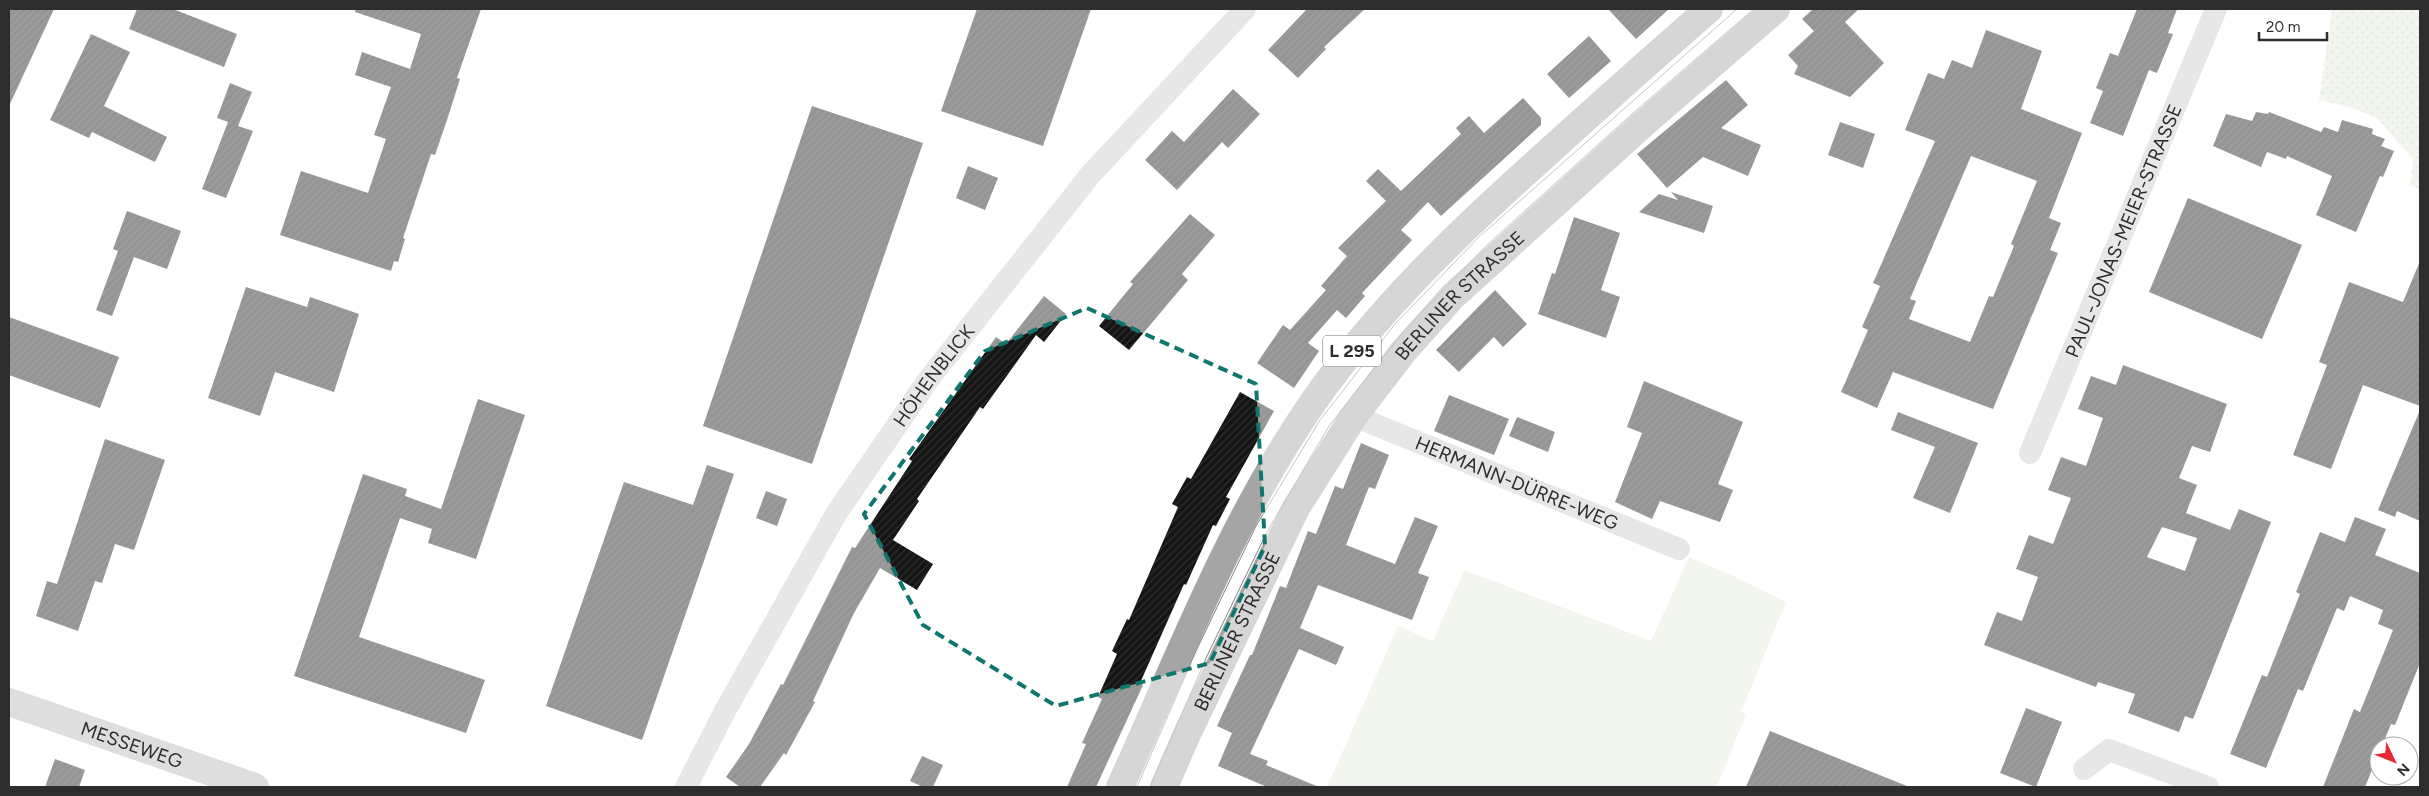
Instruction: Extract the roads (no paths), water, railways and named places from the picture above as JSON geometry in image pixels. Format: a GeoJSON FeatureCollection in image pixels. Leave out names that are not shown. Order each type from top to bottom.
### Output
{"type":"FeatureCollection","features":[{"type":"Feature","properties":{"kind":"main road","name":"L 295"},"geometry":{"type":"LineString","coordinates":[[1120,787],[1185,637],[1228,547],[1266,476],[1320,394],[1366,333],[1422,270],[1514,183],[1709,9]]}},
{"type":"Feature","properties":{"kind":"main road","name":"BERLINER STRASSE"},"geometry":{"type":"LineString","coordinates":[[1164,787],[1187,734],[1296,508],[1354,416],[1404,352],[1454,296],[1643,124],[1776,9]]}},
{"type":"Feature","properties":{"kind":"main road","name":"MESSEWEG"},"geometry":{"type":"LineString","coordinates":[[9,702],[255,787]]}},
{"type":"Feature","properties":{"kind":"street","name":"HÖHENBLICK"},"geometry":{"type":"LineString","coordinates":[[686,787],[725,711],[836,514],[928,380],[1091,174],[1245,9]]}},
{"type":"Feature","properties":{"kind":"street","name":"PAUL-JONAS-MEIER-STRASSE"},"geometry":{"type":"LineString","coordinates":[[2030,453],[2216,9]]}},
{"type":"Feature","properties":{"kind":"street","name":"HERMANN-DÜRRE-WEG"},"geometry":{"type":"LineString","coordinates":[[1354,416],[1679,549]]}},
{"type":"Feature","properties":{"kind":"street"},"geometry":{"type":"LineString","coordinates":[[2084,769],[2109,750],[2208,787]]}},
{"type":"Feature","properties":{"kind":"tram line"},"geometry":{"type":"LineString","coordinates":[[1137,787],[1196,651],[1256,526],[1320,420],[1395,324],[1479,237],[1737,9]]}},
{"type":"Feature","properties":{"kind":"tram line"},"geometry":{"type":"LineString","coordinates":[[1150,787],[1207,656],[1267,532],[1329,426],[1403,332],[1487,245],[1633,113],[1754,9]]}}]}
